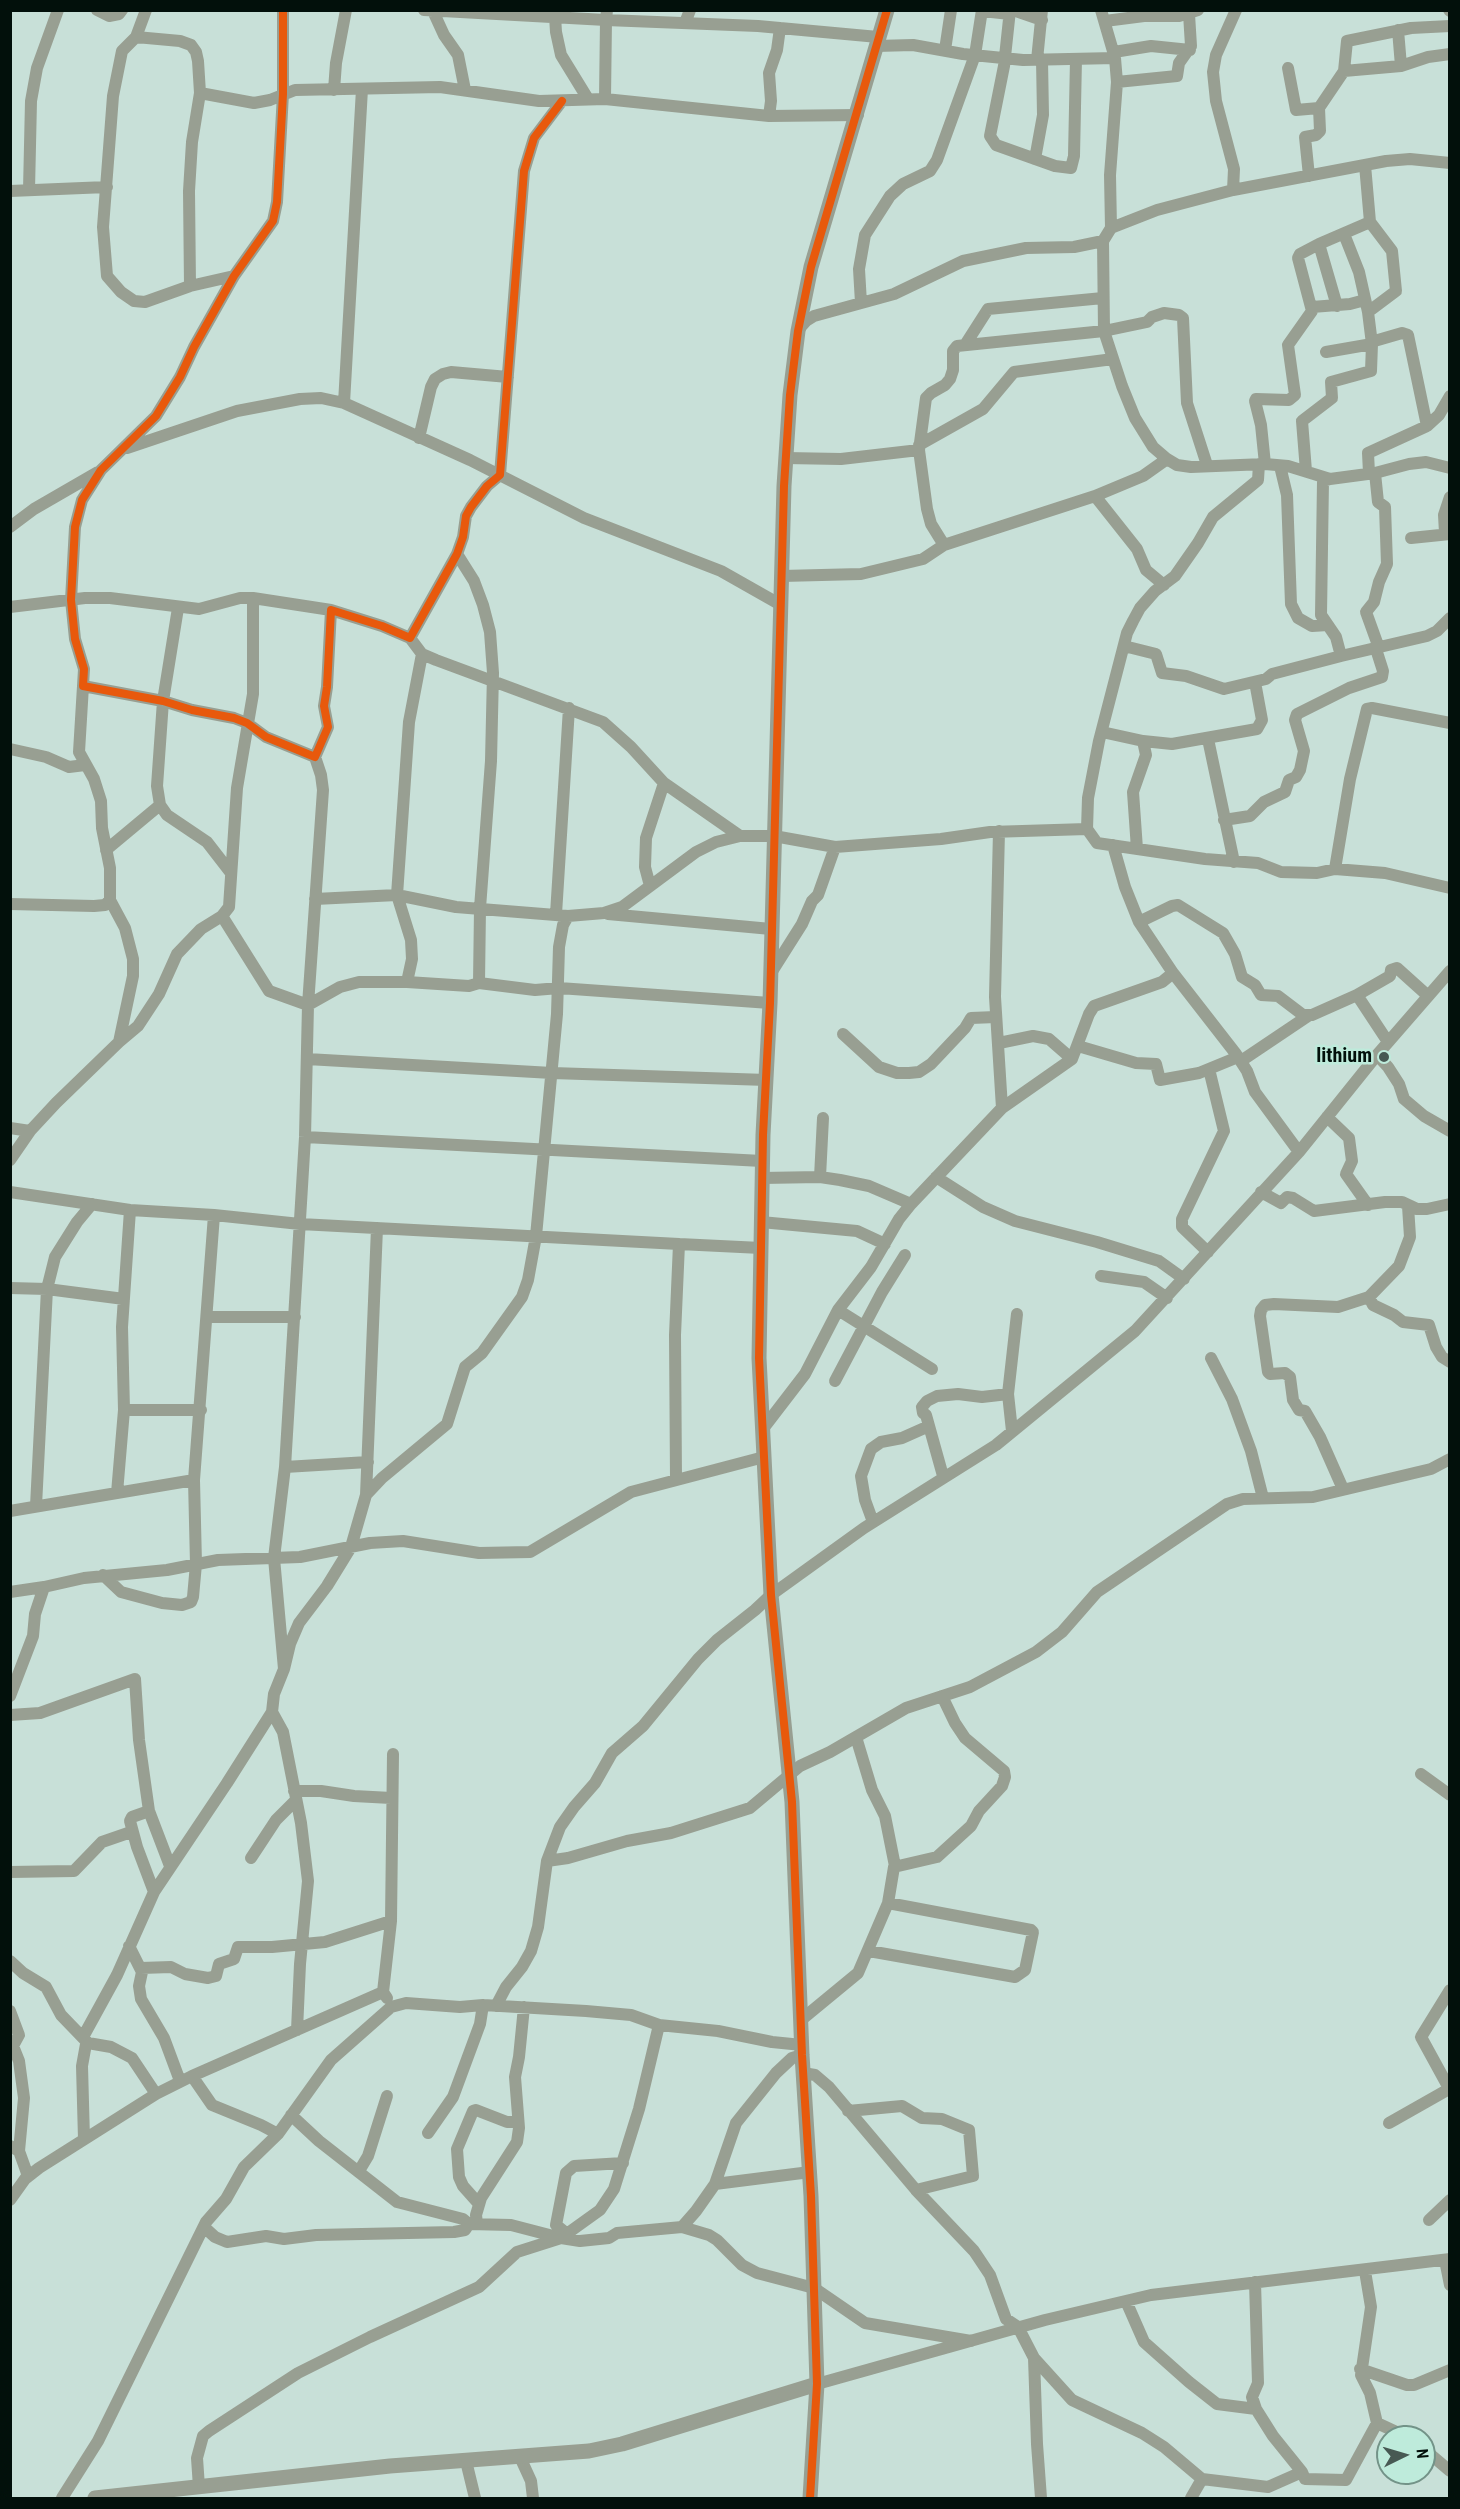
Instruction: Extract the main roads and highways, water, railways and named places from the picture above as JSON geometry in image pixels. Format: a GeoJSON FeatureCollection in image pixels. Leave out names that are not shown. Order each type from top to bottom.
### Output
{"type":"FeatureCollection","features":[{"type":"Feature","properties":{"kind":"place","name":"lithium"},"geometry":{"type":"Point","coordinates":[1384,1057]}}]}
